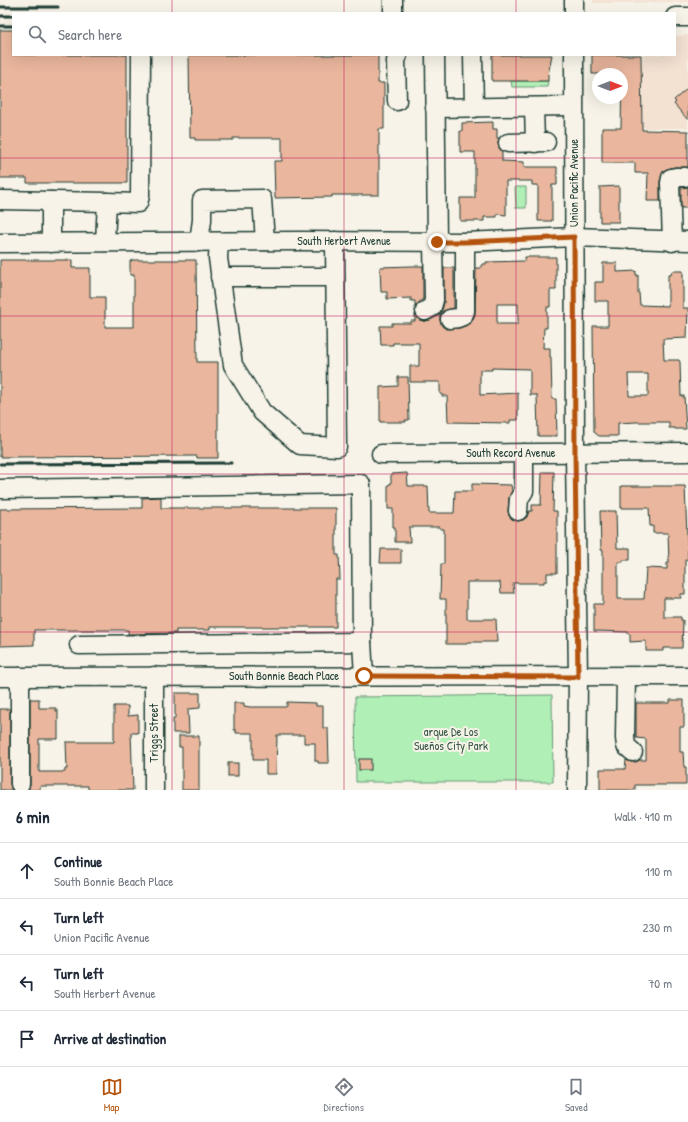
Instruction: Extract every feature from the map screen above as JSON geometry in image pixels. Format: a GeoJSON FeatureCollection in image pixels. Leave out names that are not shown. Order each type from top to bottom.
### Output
{"type":"FeatureCollection","features":[{"type":"Feature","properties":{"kind":"street"},"geometry":{"type":"LineString","coordinates":[[393,0],[393,12]]}},
{"type":"Feature","properties":{"kind":"street"},"geometry":{"type":"LineString","coordinates":[[574,0],[574,12]]}},
{"type":"Feature","properties":{"kind":"street"},"geometry":{"type":"LineString","coordinates":[[676,17],[688,17]]}},
{"type":"Feature","properties":{"kind":"street"},"geometry":{"type":"LineString","coordinates":[[0,200],[138,203],[140,196],[141,56]]}},
{"type":"Feature","properties":{"kind":"street"},"geometry":{"type":"LineString","coordinates":[[397,101],[396,60],[398,56]]}},
{"type":"Feature","properties":{"kind":"street"},"geometry":{"type":"LineString","coordinates":[[425,311],[432,307],[434,300],[434,56]]}},
{"type":"Feature","properties":{"kind":"street"},"geometry":{"type":"LineString","coordinates":[[473,56],[474,108]]}},
{"type":"Feature","properties":{"kind":"street","name":"Union Pacific Avenue"},"geometry":{"type":"LineString","coordinates":[[574,56],[575,452],[578,677],[577,790]]}},
{"type":"Feature","properties":{"kind":"street"},"geometry":{"type":"LineString","coordinates":[[435,108],[573,106]]}},
{"type":"Feature","properties":{"kind":"street"},"geometry":{"type":"LineString","coordinates":[[508,143],[540,143],[534,107]]}},
{"type":"Feature","properties":{"kind":"street"},"geometry":{"type":"LineString","coordinates":[[680,241],[670,183],[672,178],[676,176],[685,176]]}},
{"type":"Feature","properties":{"kind":"street"},"geometry":{"type":"LineString","coordinates":[[199,242],[202,220],[202,200],[262,199],[265,241]]}},
{"type":"Feature","properties":{"kind":"street"},"geometry":{"type":"LineString","coordinates":[[51,201],[51,243]]}},
{"type":"Feature","properties":{"kind":"street"},"geometry":{"type":"LineString","coordinates":[[105,242],[107,202]]}},
{"type":"Feature","properties":{"kind":"street","name":"South Herbert Avenue"},"geometry":{"type":"LineString","coordinates":[[0,243],[265,241],[465,242],[574,237],[680,241]]}},
{"type":"Feature","properties":{"kind":"street"},"geometry":{"type":"LineString","coordinates":[[218,242],[220,277],[233,365],[262,412],[300,445],[337,446],[335,241]]}},
{"type":"Feature","properties":{"kind":"street"},"geometry":{"type":"LineString","coordinates":[[450,318],[458,318],[463,316],[465,311],[465,242]]}},
{"type":"Feature","properties":{"kind":"street"},"geometry":{"type":"LineString","coordinates":[[220,277],[335,277]]}},
{"type":"Feature","properties":{"kind":"street","name":"South Record Avenue"},"geometry":{"type":"LineString","coordinates":[[382,454],[688,452]]}},
{"type":"Feature","properties":{"kind":"street"},"geometry":{"type":"LineString","coordinates":[[518,511],[519,499],[524,491],[524,453]]}},
{"type":"Feature","properties":{"kind":"street"},"geometry":{"type":"LineString","coordinates":[[0,489],[361,484],[362,642],[364,676]]}},
{"type":"Feature","properties":{"kind":"street"},"geometry":{"type":"LineString","coordinates":[[79,645],[362,642]]}},
{"type":"Feature","properties":{"kind":"street","name":"Triggs Street"},"geometry":{"type":"LineString","coordinates":[[154,676],[154,790]]}},
{"type":"Feature","properties":{"kind":"street"},"geometry":{"type":"LineString","coordinates":[[626,676],[625,738],[626,746],[633,752]]}},
{"type":"Feature","properties":{"kind":"street","name":"South Bonnie Beach Place"},"geometry":{"type":"LineString","coordinates":[[0,677],[688,676]]}},
{"type":"Feature","properties":{"kind":"street"},"geometry":{"type":"LineString","coordinates":[[20,677],[20,784]]}},
{"type":"Feature","properties":{"kind":"shaded area"},"geometry":{"type":"Polygon","coordinates":[[[593,0],[688,0],[688,2],[593,3],[593,0]]]}},
{"type":"Feature","properties":{"kind":"shaded area"},"geometry":{"type":"Polygon","coordinates":[[[688,35],[688,128],[642,128],[641,83],[643,56],[676,56],[676,36],[688,35]]]}},
{"type":"Feature","properties":{"kind":"green space"},"geometry":{"type":"Polygon","coordinates":[[[511,81],[548,81],[547,87],[512,87],[511,81]]]}},
{"type":"Feature","properties":{"kind":"green space"},"geometry":{"type":"Polygon","coordinates":[[[515,187],[526,187],[526,208],[516,208],[515,187]]]}},
{"type":"Feature","properties":{"kind":"green space","name":"arque De Los Sueños City Park"},"geometry":{"type":"Polygon","coordinates":[[[552,695],[553,782],[356,782],[355,697],[552,695]]]}},
{"type":"Feature","properties":{"kind":"building"},"geometry":{"type":"Polygon","coordinates":[[[0,30],[12,30],[12,56],[127,56],[127,183],[27,183],[27,178],[0,178],[0,30]]]}},
{"type":"Feature","properties":{"kind":"building"},"geometry":{"type":"Polygon","coordinates":[[[189,56],[378,56],[378,83],[384,83],[384,129],[379,129],[379,195],[332,195],[332,197],[275,198],[274,161],[282,161],[282,138],[195,140],[195,138],[190,138],[189,56]]]}},
{"type":"Feature","properties":{"kind":"building"},"geometry":{"type":"Polygon","coordinates":[[[492,56],[552,56],[548,81],[492,81],[492,56]]]}},
{"type":"Feature","properties":{"kind":"building"},"geometry":{"type":"Polygon","coordinates":[[[592,56],[641,56],[642,130],[688,131],[688,167],[674,167],[663,171],[660,181],[660,201],[647,201],[648,173],[635,173],[635,163],[602,163],[602,128],[621,128],[621,104],[628,104],[628,68],[592,68],[592,56]]]}},
{"type":"Feature","properties":{"kind":"building"},"geometry":{"type":"Polygon","coordinates":[[[688,88],[688,120],[674,104],[676,102],[674,100],[688,88]]]}},
{"type":"Feature","properties":{"kind":"building"},"geometry":{"type":"Polygon","coordinates":[[[493,122],[493,129],[497,129],[497,138],[499,138],[498,144],[502,152],[502,161],[524,162],[524,167],[557,167],[557,185],[552,185],[552,221],[538,221],[538,185],[532,185],[532,181],[506,181],[506,215],[497,214],[497,217],[484,217],[484,221],[460,221],[460,198],[475,198],[475,152],[460,152],[460,131],[462,131],[462,123],[493,122]]]}},
{"type":"Feature","properties":{"kind":"building"},"geometry":{"type":"Polygon","coordinates":[[[619,186],[619,222],[600,222],[600,187],[619,186]]]}},
{"type":"Feature","properties":{"kind":"building"},"geometry":{"type":"Polygon","coordinates":[[[688,187],[688,208],[681,208],[681,188],[688,187]]]}},
{"type":"Feature","properties":{"kind":"building"},"geometry":{"type":"Polygon","coordinates":[[[525,257],[556,257],[556,290],[550,290],[550,307],[547,307],[547,328],[544,328],[543,348],[550,348],[552,399],[556,399],[557,436],[538,436],[537,395],[530,395],[530,369],[492,368],[492,370],[480,370],[480,395],[518,393],[518,420],[510,420],[510,423],[448,422],[447,396],[442,396],[442,394],[440,394],[440,382],[410,382],[410,366],[419,366],[419,343],[393,343],[393,345],[381,345],[380,326],[392,326],[392,323],[411,323],[411,321],[415,321],[415,314],[419,320],[425,321],[438,316],[444,303],[444,268],[454,268],[454,308],[443,311],[440,315],[442,326],[446,329],[459,328],[470,324],[475,315],[476,268],[481,268],[481,265],[486,264],[486,262],[525,261],[525,257]],[[497,304],[497,324],[518,324],[518,304],[497,304]]]}},
{"type":"Feature","properties":{"kind":"building"},"geometry":{"type":"Polygon","coordinates":[[[0,260],[72,260],[72,268],[90,268],[90,297],[105,297],[105,327],[134,327],[134,275],[130,275],[130,261],[196,260],[197,362],[218,362],[218,458],[197,458],[197,456],[0,457],[0,260]]]}},
{"type":"Feature","properties":{"kind":"building"},"geometry":{"type":"Polygon","coordinates":[[[603,263],[617,263],[617,272],[636,271],[636,275],[638,275],[640,305],[668,306],[668,275],[671,275],[672,271],[683,271],[683,308],[688,308],[687,338],[663,339],[664,360],[679,360],[680,362],[681,396],[684,396],[686,429],[669,428],[669,422],[636,422],[618,423],[618,436],[599,436],[595,433],[593,326],[608,326],[608,301],[595,301],[595,282],[603,282],[603,263]],[[628,374],[629,396],[648,396],[648,374],[628,374]]]}},
{"type":"Feature","properties":{"kind":"building"},"geometry":{"type":"Polygon","coordinates":[[[423,266],[423,299],[416,305],[415,308],[415,301],[411,301],[411,298],[387,299],[387,292],[381,292],[380,267],[423,266]]]}},
{"type":"Feature","properties":{"kind":"building"},"geometry":{"type":"Polygon","coordinates":[[[398,377],[408,377],[409,420],[405,420],[406,422],[380,422],[380,387],[398,386],[398,377]]]}},
{"type":"Feature","properties":{"kind":"building"},"geometry":{"type":"Polygon","coordinates":[[[542,472],[554,472],[553,511],[557,511],[557,573],[547,573],[547,581],[544,581],[544,583],[513,583],[514,593],[501,593],[500,582],[467,582],[467,619],[496,619],[497,642],[446,644],[446,599],[440,599],[441,564],[444,564],[444,529],[440,529],[440,527],[409,527],[410,542],[395,542],[393,509],[388,509],[388,486],[391,484],[391,474],[407,473],[408,486],[428,486],[429,513],[454,513],[455,491],[472,491],[472,484],[511,485],[512,490],[509,498],[508,511],[509,516],[512,519],[518,521],[527,517],[529,511],[532,511],[532,505],[541,505],[542,472]]]}},
{"type":"Feature","properties":{"kind":"building"},"geometry":{"type":"Polygon","coordinates":[[[621,486],[685,486],[688,560],[685,560],[685,594],[681,594],[681,598],[664,598],[664,617],[681,617],[681,620],[683,620],[682,648],[663,648],[663,651],[646,651],[646,641],[630,642],[630,634],[628,634],[628,632],[594,631],[594,604],[603,604],[603,550],[601,550],[600,511],[616,511],[617,548],[630,548],[630,560],[618,562],[618,599],[644,599],[646,568],[667,569],[667,563],[669,563],[668,533],[653,533],[653,526],[650,526],[649,508],[621,508],[621,486]]]}},
{"type":"Feature","properties":{"kind":"building"},"geometry":{"type":"Polygon","coordinates":[[[161,497],[161,508],[336,508],[336,555],[339,555],[340,579],[336,579],[336,627],[210,627],[210,630],[176,630],[176,633],[128,634],[128,630],[34,630],[34,645],[0,646],[0,509],[142,508],[142,498],[161,497]]]}},
{"type":"Feature","properties":{"kind":"building"},"geometry":{"type":"Polygon","coordinates":[[[381,549],[401,549],[401,563],[380,563],[381,549]]]}},
{"type":"Feature","properties":{"kind":"building"},"geometry":{"type":"Polygon","coordinates":[[[175,693],[200,693],[200,708],[188,709],[189,733],[173,733],[173,719],[175,719],[175,693]]]}},
{"type":"Feature","properties":{"kind":"building"},"geometry":{"type":"Polygon","coordinates":[[[30,699],[39,699],[39,708],[56,708],[56,711],[58,711],[58,739],[39,739],[39,772],[65,772],[65,769],[67,769],[66,742],[114,742],[114,706],[128,706],[128,716],[138,715],[138,733],[131,733],[133,790],[88,790],[88,786],[40,786],[40,790],[28,790],[30,784],[30,699]]]}},
{"type":"Feature","properties":{"kind":"building"},"geometry":{"type":"Polygon","coordinates":[[[670,700],[684,700],[684,727],[680,727],[680,752],[683,752],[684,767],[686,767],[686,785],[635,785],[635,790],[600,790],[600,769],[625,769],[626,760],[636,762],[646,760],[646,739],[636,738],[636,703],[670,703],[670,700]]]}},
{"type":"Feature","properties":{"kind":"building"},"geometry":{"type":"Polygon","coordinates":[[[287,702],[316,703],[316,706],[323,706],[323,728],[328,728],[329,763],[318,763],[318,761],[315,761],[315,743],[304,743],[304,735],[277,735],[276,774],[266,774],[266,760],[253,760],[253,733],[236,733],[236,730],[234,730],[234,703],[244,703],[244,706],[250,707],[285,707],[287,706],[287,702]]]}},
{"type":"Feature","properties":{"kind":"building"},"geometry":{"type":"Polygon","coordinates":[[[0,709],[10,709],[10,784],[12,790],[0,790],[0,709]]]}},
{"type":"Feature","properties":{"kind":"building"},"geometry":{"type":"Polygon","coordinates":[[[179,736],[199,736],[199,790],[182,790],[182,747],[179,747],[179,736]]]}},
{"type":"Feature","properties":{"kind":"building"},"geometry":{"type":"Polygon","coordinates":[[[359,759],[371,759],[371,770],[359,770],[359,759]]]}},
{"type":"Feature","properties":{"kind":"building"},"geometry":{"type":"Polygon","coordinates":[[[228,763],[238,763],[238,776],[228,776],[228,763]]]}},
{"type":"Feature","properties":{"kind":"railway"},"geometry":{"type":"LineString","coordinates":[[0,7],[58,7]]}},
{"type":"Feature","properties":{"kind":"railway"},"geometry":{"type":"LineString","coordinates":[[0,16],[12,16]]}},
{"type":"Feature","properties":{"kind":"railway"},"geometry":{"type":"LineString","coordinates":[[0,26],[12,26]]}},
{"type":"Feature","properties":{"kind":"railway"},"geometry":{"type":"LineString","coordinates":[[0,464],[231,463]]}},
{"type":"Feature","properties":{"kind":"route"},"geometry":{"type":"LineString","coordinates":[[364,676],[578,677],[574,237],[437,242]]}}]}
